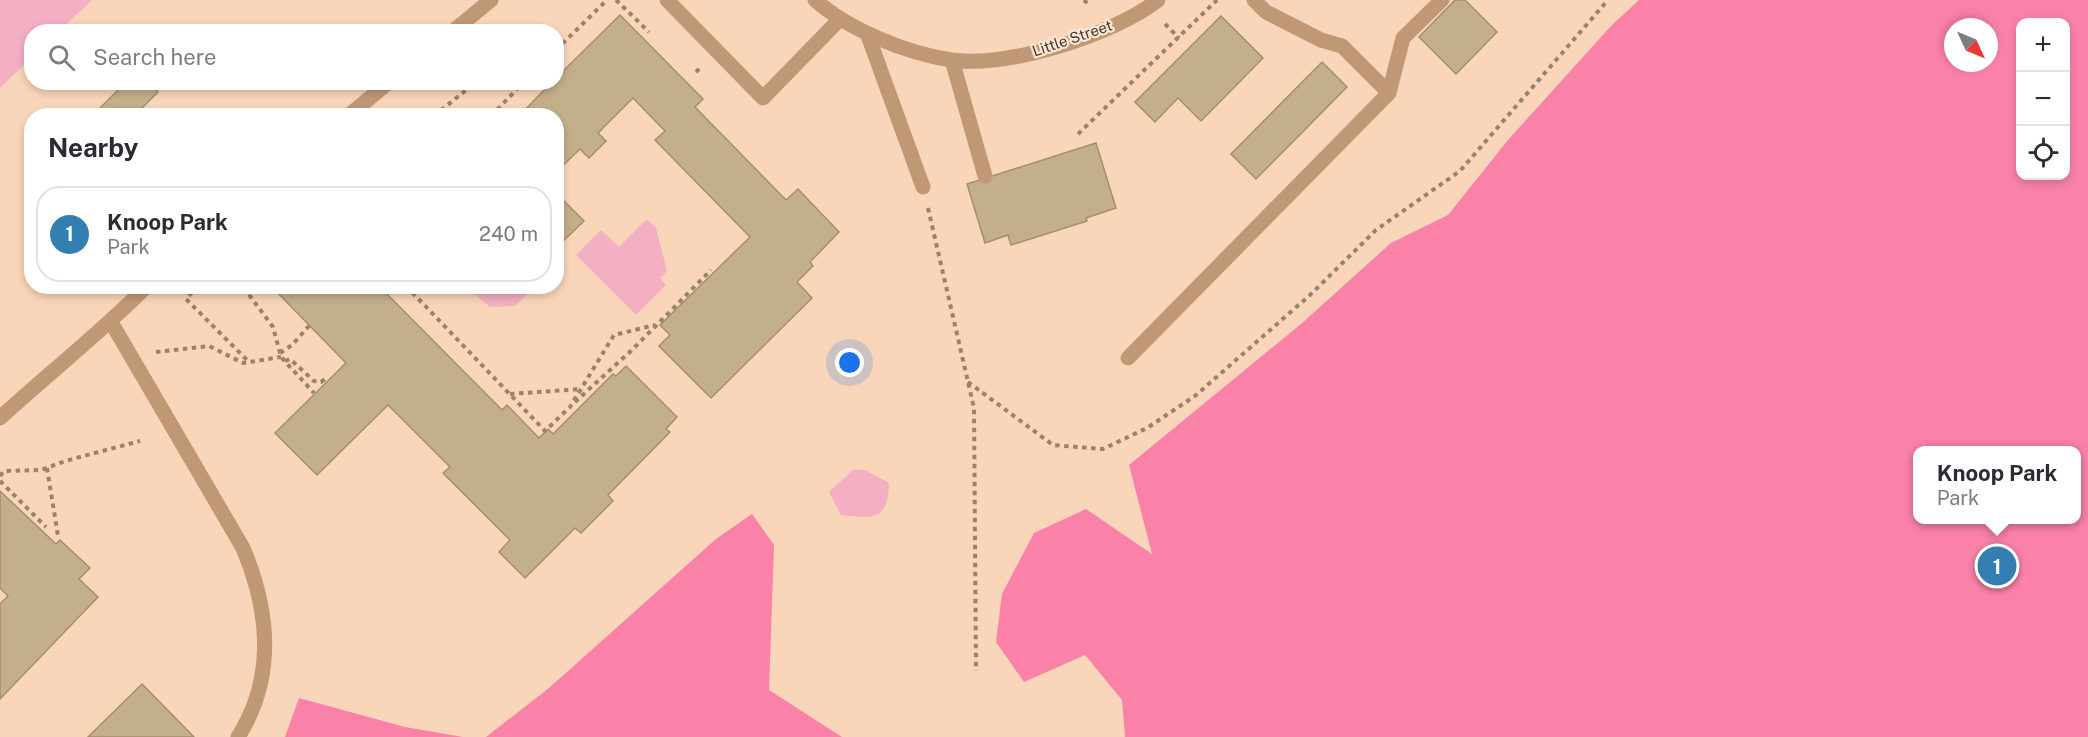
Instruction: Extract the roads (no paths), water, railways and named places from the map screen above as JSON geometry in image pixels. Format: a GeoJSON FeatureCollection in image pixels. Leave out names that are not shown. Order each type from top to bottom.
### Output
{"type":"FeatureCollection","features":[{"type":"Feature","properties":{"kind":"lane"},"geometry":{"type":"LineString","coordinates":[[462,24],[491,0]]}},
{"type":"Feature","properties":{"kind":"lane"},"geometry":{"type":"LineString","coordinates":[[667,0],[763,98],[840,19]]}},
{"type":"Feature","properties":{"kind":"lane","name":"Little Street"},"geometry":{"type":"LineString","coordinates":[[814,0],[840,19],[867,33],[902,47],[952,60],[997,60],[1043,51],[1095,33],[1142,12],[1158,0]]}},
{"type":"Feature","properties":{"kind":"lane"},"geometry":{"type":"LineString","coordinates":[[1254,0],[1266,12],[1321,40],[1342,46],[1389,93]]}},
{"type":"Feature","properties":{"kind":"lane"},"geometry":{"type":"LineString","coordinates":[[1128,358],[1389,93],[1403,38],[1442,0]]}},
{"type":"Feature","properties":{"kind":"lane"},"geometry":{"type":"LineString","coordinates":[[867,33],[923,187]]}},
{"type":"Feature","properties":{"kind":"lane"},"geometry":{"type":"LineString","coordinates":[[952,60],[985,176]]}},
{"type":"Feature","properties":{"kind":"lane"},"geometry":{"type":"LineString","coordinates":[[358,108],[379,90]]}},
{"type":"Feature","properties":{"kind":"lane"},"geometry":{"type":"LineString","coordinates":[[0,418],[41,380],[111,322],[139,294]]}},
{"type":"Feature","properties":{"kind":"lane"},"geometry":{"type":"LineString","coordinates":[[111,322],[243,548],[258,589],[265,643],[263,673],[259,693],[238,737]]}},
{"type":"Feature","properties":{"kind":"place","name":"Knoop Park"},"geometry":{"type":"Point","coordinates":[1997,566]}}]}
